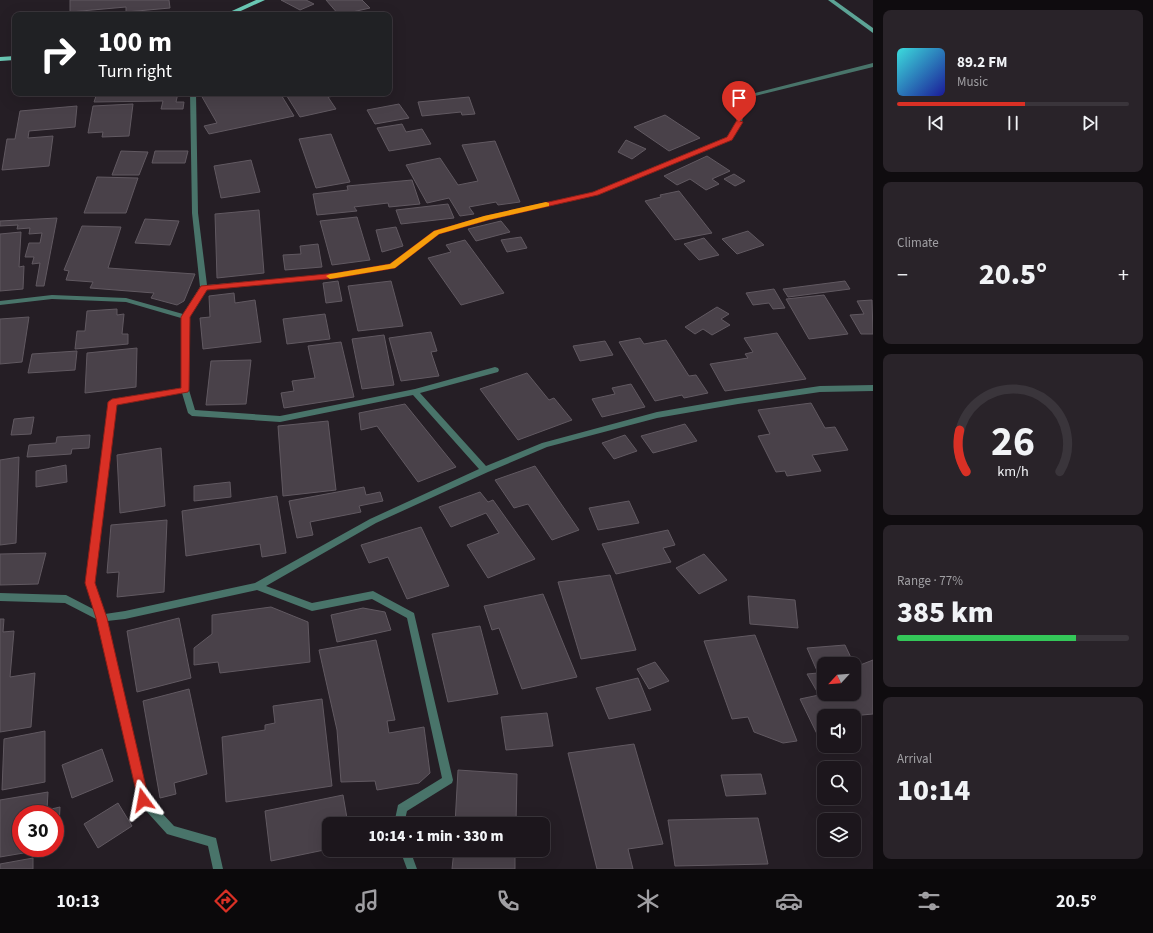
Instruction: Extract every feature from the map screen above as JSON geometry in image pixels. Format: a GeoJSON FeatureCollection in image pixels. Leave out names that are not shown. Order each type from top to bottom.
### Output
{"type":"FeatureCollection","features":[{"type":"Feature","properties":{"kind":"main road"},"geometry":{"type":"LineString","coordinates":[[233,12],[262,0]]}},
{"type":"Feature","properties":{"kind":"main road"},"geometry":{"type":"LineString","coordinates":[[0,59],[12,58]]}},
{"type":"Feature","properties":{"kind":"street"},"geometry":{"type":"LineString","coordinates":[[831,0],[873,31]]}},
{"type":"Feature","properties":{"kind":"street"},"geometry":{"type":"LineString","coordinates":[[204,287],[337,276],[392,266],[436,233],[486,218],[595,193],[729,138],[739,122],[742,104],[753,95],[873,65]]}},
{"type":"Feature","properties":{"kind":"street"},"geometry":{"type":"LineString","coordinates":[[193,96],[196,213],[204,287],[185,317],[185,390],[192,412],[280,419],[415,392],[495,370]]}},
{"type":"Feature","properties":{"kind":"street"},"geometry":{"type":"LineString","coordinates":[[0,302],[52,297],[126,300],[185,317]]}},
{"type":"Feature","properties":{"kind":"street"},"geometry":{"type":"LineString","coordinates":[[0,597],[66,599],[102,618],[125,615],[256,586],[373,521],[545,444],[657,415],[738,401],[820,389],[873,388]]}},
{"type":"Feature","properties":{"kind":"street"},"geometry":{"type":"LineString","coordinates":[[185,390],[112,402],[90,583],[102,618],[143,800],[171,830],[212,842],[218,869]]}},
{"type":"Feature","properties":{"kind":"street"},"geometry":{"type":"LineString","coordinates":[[415,392],[485,470]]}},
{"type":"Feature","properties":{"kind":"street"},"geometry":{"type":"LineString","coordinates":[[256,586],[312,607],[373,595],[411,616],[448,780],[402,808],[400,817]]}},
{"type":"Feature","properties":{"kind":"street"},"geometry":{"type":"LineString","coordinates":[[408,857],[412,869]]}},
{"type":"Feature","properties":{"kind":"building"},"geometry":{"type":"Polygon","coordinates":[[[70,0],[169,0],[170,8],[126,12],[126,7],[70,12],[70,0]]]}},
{"type":"Feature","properties":{"kind":"building"},"geometry":{"type":"Polygon","coordinates":[[[281,0],[306,0],[314,4],[300,10],[281,0]]]}},
{"type":"Feature","properties":{"kind":"building"},"geometry":{"type":"Polygon","coordinates":[[[326,0],[362,0],[370,8],[352,12],[336,12],[326,0]]]}},
{"type":"Feature","properties":{"kind":"building"},"geometry":{"type":"Polygon","coordinates":[[[96,96],[177,96],[176,102],[184,102],[183,109],[161,109],[163,101],[94,102],[96,96]]]}},
{"type":"Feature","properties":{"kind":"building"},"geometry":{"type":"Polygon","coordinates":[[[202,96],[282,96],[294,116],[209,134],[204,126],[217,123],[202,96]]]}},
{"type":"Feature","properties":{"kind":"building"},"geometry":{"type":"Polygon","coordinates":[[[287,96],[335,96],[328,97],[336,109],[300,117],[287,96]]]}},
{"type":"Feature","properties":{"kind":"building"},"geometry":{"type":"Polygon","coordinates":[[[469,97],[475,114],[462,115],[461,112],[422,116],[418,102],[469,97]]]}},
{"type":"Feature","properties":{"kind":"building"},"geometry":{"type":"Polygon","coordinates":[[[133,104],[129,136],[102,137],[103,132],[88,133],[93,106],[133,104]]]}},
{"type":"Feature","properties":{"kind":"building"},"geometry":{"type":"Polygon","coordinates":[[[399,104],[409,118],[375,124],[367,110],[399,104]]]}},
{"type":"Feature","properties":{"kind":"building"},"geometry":{"type":"Polygon","coordinates":[[[77,106],[75,127],[29,131],[28,138],[53,136],[49,166],[2,170],[7,139],[15,139],[20,111],[77,106]]]}},
{"type":"Feature","properties":{"kind":"building"},"geometry":{"type":"Polygon","coordinates":[[[665,115],[700,138],[669,151],[634,127],[665,115]]]}},
{"type":"Feature","properties":{"kind":"building"},"geometry":{"type":"Polygon","coordinates":[[[402,124],[406,132],[422,129],[431,144],[389,151],[377,128],[402,124]]]}},
{"type":"Feature","properties":{"kind":"building"},"geometry":{"type":"Polygon","coordinates":[[[331,134],[350,182],[316,188],[299,139],[331,134]]]}},
{"type":"Feature","properties":{"kind":"building"},"geometry":{"type":"Polygon","coordinates":[[[626,140],[646,149],[632,159],[618,152],[626,140]]]}},
{"type":"Feature","properties":{"kind":"building"},"geometry":{"type":"Polygon","coordinates":[[[495,141],[520,202],[498,205],[496,202],[469,207],[474,214],[460,216],[449,198],[427,203],[406,165],[440,158],[458,185],[478,181],[462,145],[495,141]]]}},
{"type":"Feature","properties":{"kind":"building"},"geometry":{"type":"Polygon","coordinates":[[[121,151],[148,152],[139,175],[112,175],[121,151]]]}},
{"type":"Feature","properties":{"kind":"building"},"geometry":{"type":"Polygon","coordinates":[[[155,151],[188,151],[185,163],[152,163],[155,151]]]}},
{"type":"Feature","properties":{"kind":"building"},"geometry":{"type":"Polygon","coordinates":[[[707,156],[730,171],[712,179],[719,184],[706,190],[690,179],[677,185],[664,176],[707,156]]]}},
{"type":"Feature","properties":{"kind":"building"},"geometry":{"type":"Polygon","coordinates":[[[251,160],[260,192],[221,198],[214,166],[251,160]]]}},
{"type":"Feature","properties":{"kind":"building"},"geometry":{"type":"Polygon","coordinates":[[[734,174],[745,181],[735,186],[724,179],[734,174]]]}},
{"type":"Feature","properties":{"kind":"building"},"geometry":{"type":"Polygon","coordinates":[[[97,177],[138,178],[126,213],[84,213],[97,177]]]}},
{"type":"Feature","properties":{"kind":"building"},"geometry":{"type":"Polygon","coordinates":[[[412,180],[420,204],[389,207],[388,203],[354,207],[357,211],[317,215],[313,194],[348,190],[347,186],[412,180]]]}},
{"type":"Feature","properties":{"kind":"building"},"geometry":{"type":"Polygon","coordinates":[[[679,191],[712,233],[675,240],[645,201],[661,197],[660,195],[679,191]]]}},
{"type":"Feature","properties":{"kind":"building"},"geometry":{"type":"Polygon","coordinates":[[[448,204],[454,218],[401,224],[396,210],[448,204]]]}},
{"type":"Feature","properties":{"kind":"building"},"geometry":{"type":"Polygon","coordinates":[[[259,210],[264,273],[217,278],[215,214],[259,210]]]}},
{"type":"Feature","properties":{"kind":"building"},"geometry":{"type":"Polygon","coordinates":[[[357,217],[370,260],[332,265],[320,221],[357,217]]]}},
{"type":"Feature","properties":{"kind":"building"},"geometry":{"type":"Polygon","coordinates":[[[57,218],[44,286],[36,286],[40,263],[32,264],[34,257],[25,257],[29,243],[40,243],[42,233],[29,234],[30,228],[17,229],[18,225],[0,226],[0,221],[57,218]]]}},
{"type":"Feature","properties":{"kind":"building"},"geometry":{"type":"Polygon","coordinates":[[[145,219],[179,221],[170,245],[135,243],[145,219]]]}},
{"type":"Feature","properties":{"kind":"building"},"geometry":{"type":"Polygon","coordinates":[[[501,221],[510,232],[476,241],[468,229],[501,221]]]}},
{"type":"Feature","properties":{"kind":"building"},"geometry":{"type":"Polygon","coordinates":[[[82,226],[121,227],[108,268],[195,274],[184,301],[177,305],[151,298],[154,293],[90,288],[93,282],[66,280],[69,271],[64,270],[82,226]]]}},
{"type":"Feature","properties":{"kind":"building"},"geometry":{"type":"Polygon","coordinates":[[[396,227],[403,246],[382,252],[376,230],[396,227]]]}},
{"type":"Feature","properties":{"kind":"building"},"geometry":{"type":"Polygon","coordinates":[[[748,231],[764,245],[737,254],[722,239],[748,231]]]}},
{"type":"Feature","properties":{"kind":"building"},"geometry":{"type":"Polygon","coordinates":[[[21,232],[19,267],[24,266],[23,289],[0,291],[0,234],[21,232]]]}},
{"type":"Feature","properties":{"kind":"building"},"geometry":{"type":"Polygon","coordinates":[[[521,237],[527,248],[507,252],[501,240],[521,237]]]}},
{"type":"Feature","properties":{"kind":"building"},"geometry":{"type":"Polygon","coordinates":[[[704,238],[719,255],[699,260],[684,244],[704,238]]]}},
{"type":"Feature","properties":{"kind":"building"},"geometry":{"type":"Polygon","coordinates":[[[465,240],[504,293],[461,305],[428,258],[451,252],[446,245],[465,240]]]}},
{"type":"Feature","properties":{"kind":"building"},"geometry":{"type":"Polygon","coordinates":[[[318,244],[322,267],[285,270],[283,255],[301,254],[300,246],[318,244]]]}},
{"type":"Feature","properties":{"kind":"building"},"geometry":{"type":"Polygon","coordinates":[[[338,281],[342,301],[326,303],[323,283],[338,281]]]}},
{"type":"Feature","properties":{"kind":"building"},"geometry":{"type":"Polygon","coordinates":[[[391,281],[403,326],[358,331],[348,286],[391,281]]]}},
{"type":"Feature","properties":{"kind":"building"},"geometry":{"type":"Polygon","coordinates":[[[845,281],[850,289],[788,297],[783,289],[845,281]]]}},
{"type":"Feature","properties":{"kind":"building"},"geometry":{"type":"Polygon","coordinates":[[[774,289],[785,308],[773,309],[769,303],[753,305],[746,293],[774,289]]]}},
{"type":"Feature","properties":{"kind":"building"},"geometry":{"type":"Polygon","coordinates":[[[234,293],[235,303],[255,300],[261,342],[203,349],[200,318],[210,317],[209,296],[234,293]]]}},
{"type":"Feature","properties":{"kind":"building"},"geometry":{"type":"Polygon","coordinates":[[[824,295],[848,334],[809,339],[786,299],[824,295]]]}},
{"type":"Feature","properties":{"kind":"building"},"geometry":{"type":"Polygon","coordinates":[[[872,300],[873,334],[861,334],[850,315],[864,314],[857,301],[872,300]]]}},
{"type":"Feature","properties":{"kind":"building"},"geometry":{"type":"Polygon","coordinates":[[[717,307],[729,314],[721,319],[730,325],[712,335],[703,329],[695,334],[685,327],[717,307]]]}},
{"type":"Feature","properties":{"kind":"building"},"geometry":{"type":"Polygon","coordinates":[[[117,309],[117,315],[124,314],[122,334],[128,334],[128,344],[75,349],[77,331],[85,331],[87,311],[117,309]]]}},
{"type":"Feature","properties":{"kind":"building"},"geometry":{"type":"Polygon","coordinates":[[[325,314],[330,339],[287,344],[283,319],[325,314]]]}},
{"type":"Feature","properties":{"kind":"building"},"geometry":{"type":"Polygon","coordinates":[[[29,317],[22,362],[0,364],[0,319],[29,317]]]}},
{"type":"Feature","properties":{"kind":"building"},"geometry":{"type":"Polygon","coordinates":[[[431,332],[437,351],[431,352],[439,376],[401,381],[389,338],[431,332]]]}},
{"type":"Feature","properties":{"kind":"building"},"geometry":{"type":"Polygon","coordinates":[[[777,333],[806,379],[725,391],[710,364],[748,358],[745,354],[753,352],[744,338],[777,333]]]}},
{"type":"Feature","properties":{"kind":"building"},"geometry":{"type":"Polygon","coordinates":[[[384,335],[394,385],[362,389],[352,339],[384,335]]]}},
{"type":"Feature","properties":{"kind":"building"},"geometry":{"type":"Polygon","coordinates":[[[640,338],[644,344],[666,340],[689,376],[696,375],[708,393],[684,398],[682,395],[655,401],[619,342],[640,338]]]}},
{"type":"Feature","properties":{"kind":"building"},"geometry":{"type":"Polygon","coordinates":[[[605,341],[613,355],[580,361],[573,346],[605,341]]]}},
{"type":"Feature","properties":{"kind":"building"},"geometry":{"type":"Polygon","coordinates":[[[341,342],[354,397],[284,408],[281,393],[294,391],[292,381],[315,378],[308,346],[341,342]]]}},
{"type":"Feature","properties":{"kind":"building"},"geometry":{"type":"Polygon","coordinates":[[[137,348],[136,387],[85,393],[87,353],[137,348]]]}},
{"type":"Feature","properties":{"kind":"building"},"geometry":{"type":"Polygon","coordinates":[[[77,351],[75,370],[28,373],[32,354],[77,351]]]}},
{"type":"Feature","properties":{"kind":"building"},"geometry":{"type":"Polygon","coordinates":[[[251,360],[246,404],[206,405],[211,361],[251,360]]]}},
{"type":"Feature","properties":{"kind":"building"},"geometry":{"type":"Polygon","coordinates":[[[527,373],[549,400],[554,398],[572,420],[518,440],[480,389],[527,373]]]}},
{"type":"Feature","properties":{"kind":"building"},"geometry":{"type":"Polygon","coordinates":[[[631,384],[645,407],[602,417],[592,399],[615,394],[612,388],[631,384]]]}},
{"type":"Feature","properties":{"kind":"building"},"geometry":{"type":"Polygon","coordinates":[[[811,403],[825,428],[835,427],[848,450],[812,455],[821,471],[787,476],[785,471],[776,472],[758,436],[770,434],[758,410],[811,403]]]}},
{"type":"Feature","properties":{"kind":"building"},"geometry":{"type":"Polygon","coordinates":[[[405,404],[456,467],[418,482],[377,426],[361,430],[359,413],[405,404]]]}},
{"type":"Feature","properties":{"kind":"building"},"geometry":{"type":"Polygon","coordinates":[[[34,417],[31,434],[11,435],[14,419],[34,417]]]}},
{"type":"Feature","properties":{"kind":"building"},"geometry":{"type":"Polygon","coordinates":[[[328,421],[336,490],[283,496],[278,426],[328,421]]]}},
{"type":"Feature","properties":{"kind":"building"},"geometry":{"type":"Polygon","coordinates":[[[685,424],[697,441],[653,453],[641,436],[685,424]]]}},
{"type":"Feature","properties":{"kind":"building"},"geometry":{"type":"Polygon","coordinates":[[[90,435],[89,448],[72,449],[71,454],[27,457],[29,445],[56,443],[57,437],[90,435]]]}},
{"type":"Feature","properties":{"kind":"building"},"geometry":{"type":"Polygon","coordinates":[[[625,435],[637,451],[614,459],[602,443],[625,435]]]}},
{"type":"Feature","properties":{"kind":"building"},"geometry":{"type":"Polygon","coordinates":[[[161,448],[165,506],[120,513],[117,455],[161,448]]]}},
{"type":"Feature","properties":{"kind":"building"},"geometry":{"type":"Polygon","coordinates":[[[19,457],[16,543],[0,545],[0,460],[19,457]]]}},
{"type":"Feature","properties":{"kind":"building"},"geometry":{"type":"Polygon","coordinates":[[[66,465],[67,482],[36,487],[36,471],[66,465]]]}},
{"type":"Feature","properties":{"kind":"building"},"geometry":{"type":"Polygon","coordinates":[[[535,466],[579,530],[552,540],[528,504],[514,508],[495,480],[535,466]]]}},
{"type":"Feature","properties":{"kind":"building"},"geometry":{"type":"Polygon","coordinates":[[[230,482],[231,497],[194,501],[194,486],[230,482]]]}},
{"type":"Feature","properties":{"kind":"building"},"geometry":{"type":"Polygon","coordinates":[[[364,487],[366,495],[380,492],[383,501],[359,506],[361,512],[310,522],[313,535],[297,538],[289,501],[364,487]]]}},
{"type":"Feature","properties":{"kind":"building"},"geometry":{"type":"Polygon","coordinates":[[[480,492],[488,502],[493,500],[535,559],[488,578],[467,545],[499,533],[486,513],[451,527],[439,507],[480,492]]]}},
{"type":"Feature","properties":{"kind":"building"},"geometry":{"type":"Polygon","coordinates":[[[277,496],[286,553],[262,557],[260,544],[186,556],[182,511],[277,496]]]}},
{"type":"Feature","properties":{"kind":"building"},"geometry":{"type":"Polygon","coordinates":[[[629,501],[639,523],[598,530],[589,508],[629,501]]]}},
{"type":"Feature","properties":{"kind":"building"},"geometry":{"type":"Polygon","coordinates":[[[167,520],[164,592],[117,597],[119,572],[107,573],[111,525],[167,520]]]}},
{"type":"Feature","properties":{"kind":"building"},"geometry":{"type":"Polygon","coordinates":[[[421,527],[449,586],[407,599],[388,557],[369,563],[361,545],[421,527]]]}},
{"type":"Feature","properties":{"kind":"building"},"geometry":{"type":"Polygon","coordinates":[[[668,530],[675,545],[663,548],[671,562],[616,574],[602,544],[668,530]]]}},
{"type":"Feature","properties":{"kind":"building"},"geometry":{"type":"Polygon","coordinates":[[[46,553],[38,584],[0,585],[0,554],[46,553]]]}},
{"type":"Feature","properties":{"kind":"building"},"geometry":{"type":"Polygon","coordinates":[[[704,554],[727,580],[699,594],[676,568],[704,554]]]}},
{"type":"Feature","properties":{"kind":"building"},"geometry":{"type":"Polygon","coordinates":[[[610,575],[636,650],[581,659],[558,582],[610,575]]]}},
{"type":"Feature","properties":{"kind":"building"},"geometry":{"type":"Polygon","coordinates":[[[543,594],[577,677],[522,689],[499,628],[492,630],[484,606],[543,594]]]}},
{"type":"Feature","properties":{"kind":"building"},"geometry":{"type":"Polygon","coordinates":[[[748,596],[795,600],[798,628],[750,624],[748,596]]]}},
{"type":"Feature","properties":{"kind":"building"},"geometry":{"type":"Polygon","coordinates":[[[271,607],[308,622],[310,662],[220,673],[218,662],[194,665],[194,648],[212,634],[212,615],[271,607]]]}},
{"type":"Feature","properties":{"kind":"building"},"geometry":{"type":"Polygon","coordinates":[[[363,608],[385,612],[391,630],[337,642],[331,615],[363,608]]]}},
{"type":"Feature","properties":{"kind":"building"},"geometry":{"type":"Polygon","coordinates":[[[179,618],[191,678],[137,692],[127,631],[179,618]]]}},
{"type":"Feature","properties":{"kind":"building"},"geometry":{"type":"Polygon","coordinates":[[[0,619],[4,619],[3,632],[14,631],[10,677],[35,673],[31,727],[0,732],[0,619]]]}},
{"type":"Feature","properties":{"kind":"building"},"geometry":{"type":"Polygon","coordinates":[[[480,626],[498,694],[448,702],[432,634],[480,626]]]}},
{"type":"Feature","properties":{"kind":"building"},"geometry":{"type":"Polygon","coordinates":[[[755,635],[797,741],[783,743],[754,732],[748,717],[732,719],[704,641],[755,635]]]}},
{"type":"Feature","properties":{"kind":"building"},"geometry":{"type":"Polygon","coordinates":[[[376,640],[395,720],[387,721],[389,733],[424,727],[430,773],[419,783],[377,790],[375,781],[341,782],[337,730],[319,650],[376,640]]]}},
{"type":"Feature","properties":{"kind":"building"},"geometry":{"type":"Polygon","coordinates":[[[845,645],[851,657],[817,657],[817,671],[807,648],[845,645]]]}},
{"type":"Feature","properties":{"kind":"building"},"geometry":{"type":"Polygon","coordinates":[[[873,660],[873,714],[861,715],[861,709],[817,709],[817,734],[800,699],[817,695],[817,701],[861,701],[861,665],[873,660]]]}},
{"type":"Feature","properties":{"kind":"building"},"geometry":{"type":"Polygon","coordinates":[[[655,662],[669,681],[649,689],[637,669],[655,662]]]}},
{"type":"Feature","properties":{"kind":"building"},"geometry":{"type":"Polygon","coordinates":[[[817,673],[817,692],[807,674],[817,673]]]}},
{"type":"Feature","properties":{"kind":"building"},"geometry":{"type":"Polygon","coordinates":[[[638,678],[651,710],[609,719],[596,688],[638,678]]]}},
{"type":"Feature","properties":{"kind":"building"},"geometry":{"type":"Polygon","coordinates":[[[189,689],[207,774],[174,783],[176,794],[160,798],[143,701],[189,689]]]}},
{"type":"Feature","properties":{"kind":"building"},"geometry":{"type":"Polygon","coordinates":[[[322,699],[332,786],[226,802],[222,737],[265,730],[265,725],[275,723],[273,706],[322,699]]]}},
{"type":"Feature","properties":{"kind":"building"},"geometry":{"type":"Polygon","coordinates":[[[547,713],[553,746],[506,750],[501,717],[547,713]]]}},
{"type":"Feature","properties":{"kind":"building"},"geometry":{"type":"Polygon","coordinates":[[[45,731],[45,782],[2,790],[4,739],[45,731]]]}},
{"type":"Feature","properties":{"kind":"building"},"geometry":{"type":"Polygon","coordinates":[[[634,744],[663,844],[628,849],[633,869],[597,869],[568,753],[634,744]]]}},
{"type":"Feature","properties":{"kind":"building"},"geometry":{"type":"Polygon","coordinates":[[[102,749],[113,781],[72,798],[62,765],[102,749]]]}},
{"type":"Feature","properties":{"kind":"building"},"geometry":{"type":"Polygon","coordinates":[[[458,770],[517,774],[516,817],[455,817],[458,770]]]}},
{"type":"Feature","properties":{"kind":"building"},"geometry":{"type":"Polygon","coordinates":[[[761,774],[766,794],[726,796],[721,775],[761,774]]]}},
{"type":"Feature","properties":{"kind":"building"},"geometry":{"type":"Polygon","coordinates":[[[48,792],[47,805],[12,805],[12,855],[0,857],[0,800],[48,792]]]}},
{"type":"Feature","properties":{"kind":"building"},"geometry":{"type":"Polygon","coordinates":[[[343,795],[347,817],[322,817],[322,850],[271,861],[265,811],[343,795]]]}},
{"type":"Feature","properties":{"kind":"building"},"geometry":{"type":"Polygon","coordinates":[[[118,803],[132,826],[98,848],[84,824],[118,803]]]}},
{"type":"Feature","properties":{"kind":"building"},"geometry":{"type":"Polygon","coordinates":[[[758,818],[768,864],[675,866],[668,820],[758,818]]]}},
{"type":"Feature","properties":{"kind":"building"},"geometry":{"type":"Polygon","coordinates":[[[453,857],[515,857],[515,869],[452,869],[453,857]]]}},
{"type":"Feature","properties":{"kind":"building"},"geometry":{"type":"Polygon","coordinates":[[[33,858],[33,869],[0,869],[0,864],[33,858]]]}},
{"type":"Feature","properties":{"kind":"slow traffic"},"geometry":{"type":"LineString","coordinates":[[330,276],[392,266],[436,233],[486,218],[546,204]]}},
{"type":"Feature","properties":{"kind":"route"},"geometry":{"type":"LineString","coordinates":[[143,800],[102,618],[90,583],[112,402],[185,390],[185,317],[204,287],[337,276],[392,266],[436,233],[486,218],[595,193],[729,138],[739,122]]}}]}
